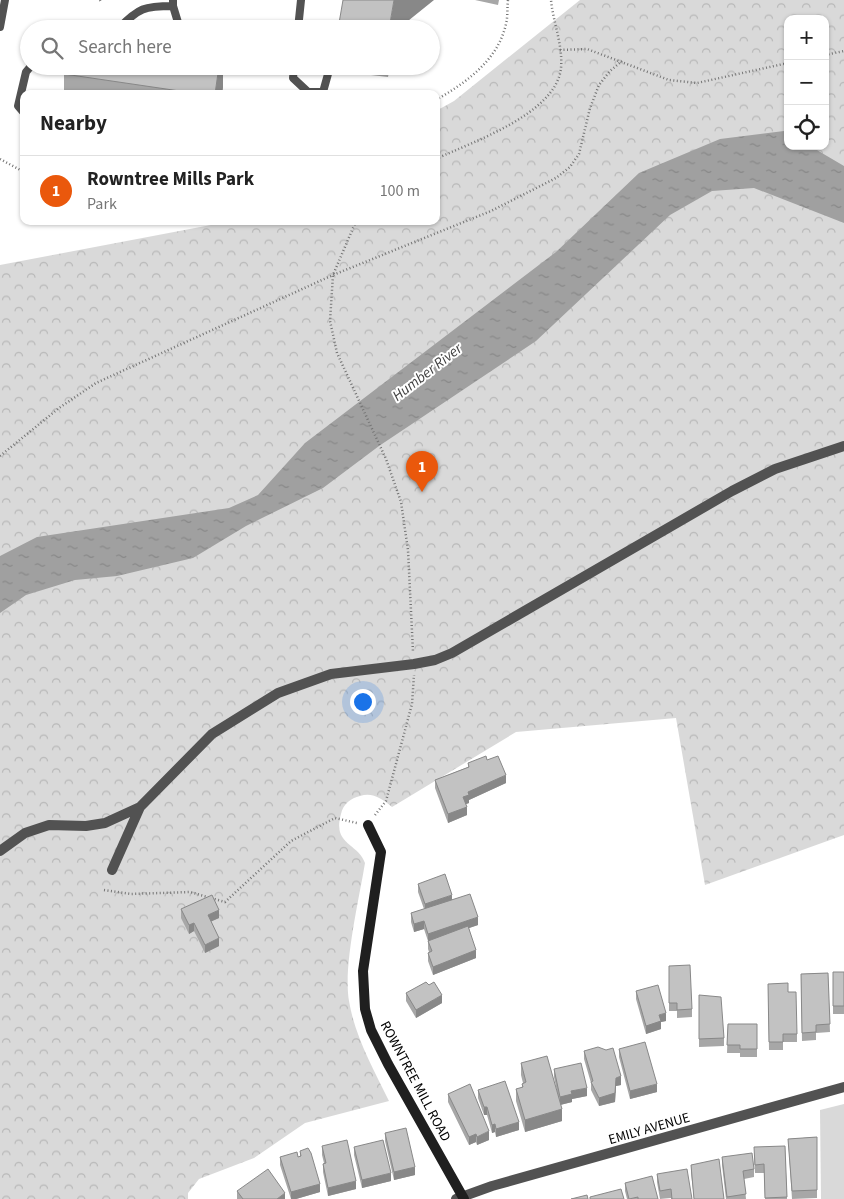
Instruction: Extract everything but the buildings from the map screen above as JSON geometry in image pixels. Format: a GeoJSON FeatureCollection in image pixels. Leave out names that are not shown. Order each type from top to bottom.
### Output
{"type":"FeatureCollection","features":[{"type":"Feature","properties":{"kind":"street"},"geometry":{"type":"LineString","coordinates":[[112,870],[140,807],[212,734],[278,693],[330,674],[414,664],[435,660],[452,653],[732,491],[775,469],[844,446]]}},
{"type":"Feature","properties":{"kind":"street"},"geometry":{"type":"LineString","coordinates":[[0,851],[24,833],[49,825],[86,826],[105,823],[140,807]]}},
{"type":"Feature","properties":{"kind":"street","name":"ROWNTREE MILL ROAD"},"geometry":{"type":"LineString","coordinates":[[368,825],[380,852],[363,971],[365,1009],[371,1030],[388,1064],[461,1198]]}},
{"type":"Feature","properties":{"kind":"street","name":"EMILY AVENUE"},"geometry":{"type":"LineString","coordinates":[[461,1198],[501,1183],[844,1087]]}},
{"type":"Feature","properties":{"kind":"lane"},"geometry":{"type":"LineString","coordinates":[[0,27],[5,0]]}},
{"type":"Feature","properties":{"kind":"lane"},"geometry":{"type":"LineString","coordinates":[[299,20],[301,0]]}},
{"type":"Feature","properties":{"kind":"lane"},"geometry":{"type":"LineString","coordinates":[[128,20],[137,10],[173,3],[178,20]]}},
{"type":"Feature","properties":{"kind":"lane"},"geometry":{"type":"LineString","coordinates":[[22,90],[25,75]]}},
{"type":"Feature","properties":{"kind":"lane"},"geometry":{"type":"LineString","coordinates":[[293,75],[293,78],[306,90]]}},
{"type":"Feature","properties":{"kind":"lane"},"geometry":{"type":"LineString","coordinates":[[323,90],[328,75]]}},
{"type":"Feature","properties":{"kind":"path"},"geometry":{"type":"LineString","coordinates":[[440,98],[458,87],[480,69],[491,56],[499,44],[507,22],[508,0]]}},
{"type":"Feature","properties":{"kind":"path"},"geometry":{"type":"LineString","coordinates":[[440,156],[524,117],[540,105],[556,83],[561,68],[560,50],[550,0]]}},
{"type":"Feature","properties":{"kind":"path"},"geometry":{"type":"LineString","coordinates":[[560,50],[587,49],[669,80],[697,83],[784,64]]}},
{"type":"Feature","properties":{"kind":"path"},"geometry":{"type":"LineString","coordinates":[[829,54],[844,51]]}},
{"type":"Feature","properties":{"kind":"path"},"geometry":{"type":"LineString","coordinates":[[0,456],[59,408],[96,383],[334,275],[491,211],[556,178],[570,167],[579,154],[590,108],[599,85],[610,71],[622,61]]}},
{"type":"Feature","properties":{"kind":"path"},"geometry":{"type":"LineString","coordinates":[[0,159],[20,170]]}},
{"type":"Feature","properties":{"kind":"path"},"geometry":{"type":"LineString","coordinates":[[354,225],[334,275],[330,321],[337,352],[386,459],[401,502],[406,524],[414,654]]}},
{"type":"Feature","properties":{"kind":"path"},"geometry":{"type":"LineString","coordinates":[[104,890],[131,894],[190,892],[225,902],[290,841],[335,818],[368,825],[386,801],[412,704],[414,673]]}},
{"type":"Feature","properties":{"kind":"green space"},"geometry":{"type":"Polygon","coordinates":[[[580,0],[844,0],[844,835],[705,885],[676,718],[516,732],[392,807],[381,799],[369,795],[354,798],[344,807],[339,824],[343,838],[362,856],[365,863],[350,952],[348,970],[349,1001],[360,1040],[389,1101],[305,1123],[254,1158],[199,1179],[188,1193],[188,1199],[0,1199],[0,265],[211,225],[440,225],[440,109],[454,101],[580,0]]]}},
{"type":"Feature","properties":{"kind":"green space"},"geometry":{"type":"Polygon","coordinates":[[[844,1104],[844,1199],[821,1199],[820,1110],[844,1104]]]}},
{"type":"Feature","properties":{"kind":"water","name":"Humber River"},"geometry":{"type":"Polygon","coordinates":[[[784,131],[784,150],[817,150],[844,166],[844,223],[754,188],[712,191],[670,215],[536,341],[379,446],[323,488],[246,526],[193,558],[117,576],[75,580],[26,595],[0,613],[0,556],[37,537],[229,508],[258,495],[305,443],[556,252],[639,173],[720,139],[784,131]]]}},
{"type":"Feature","properties":{"kind":"place","name":"Rowntree Mills Park"},"geometry":{"type":"Point","coordinates":[422,492]}}]}
